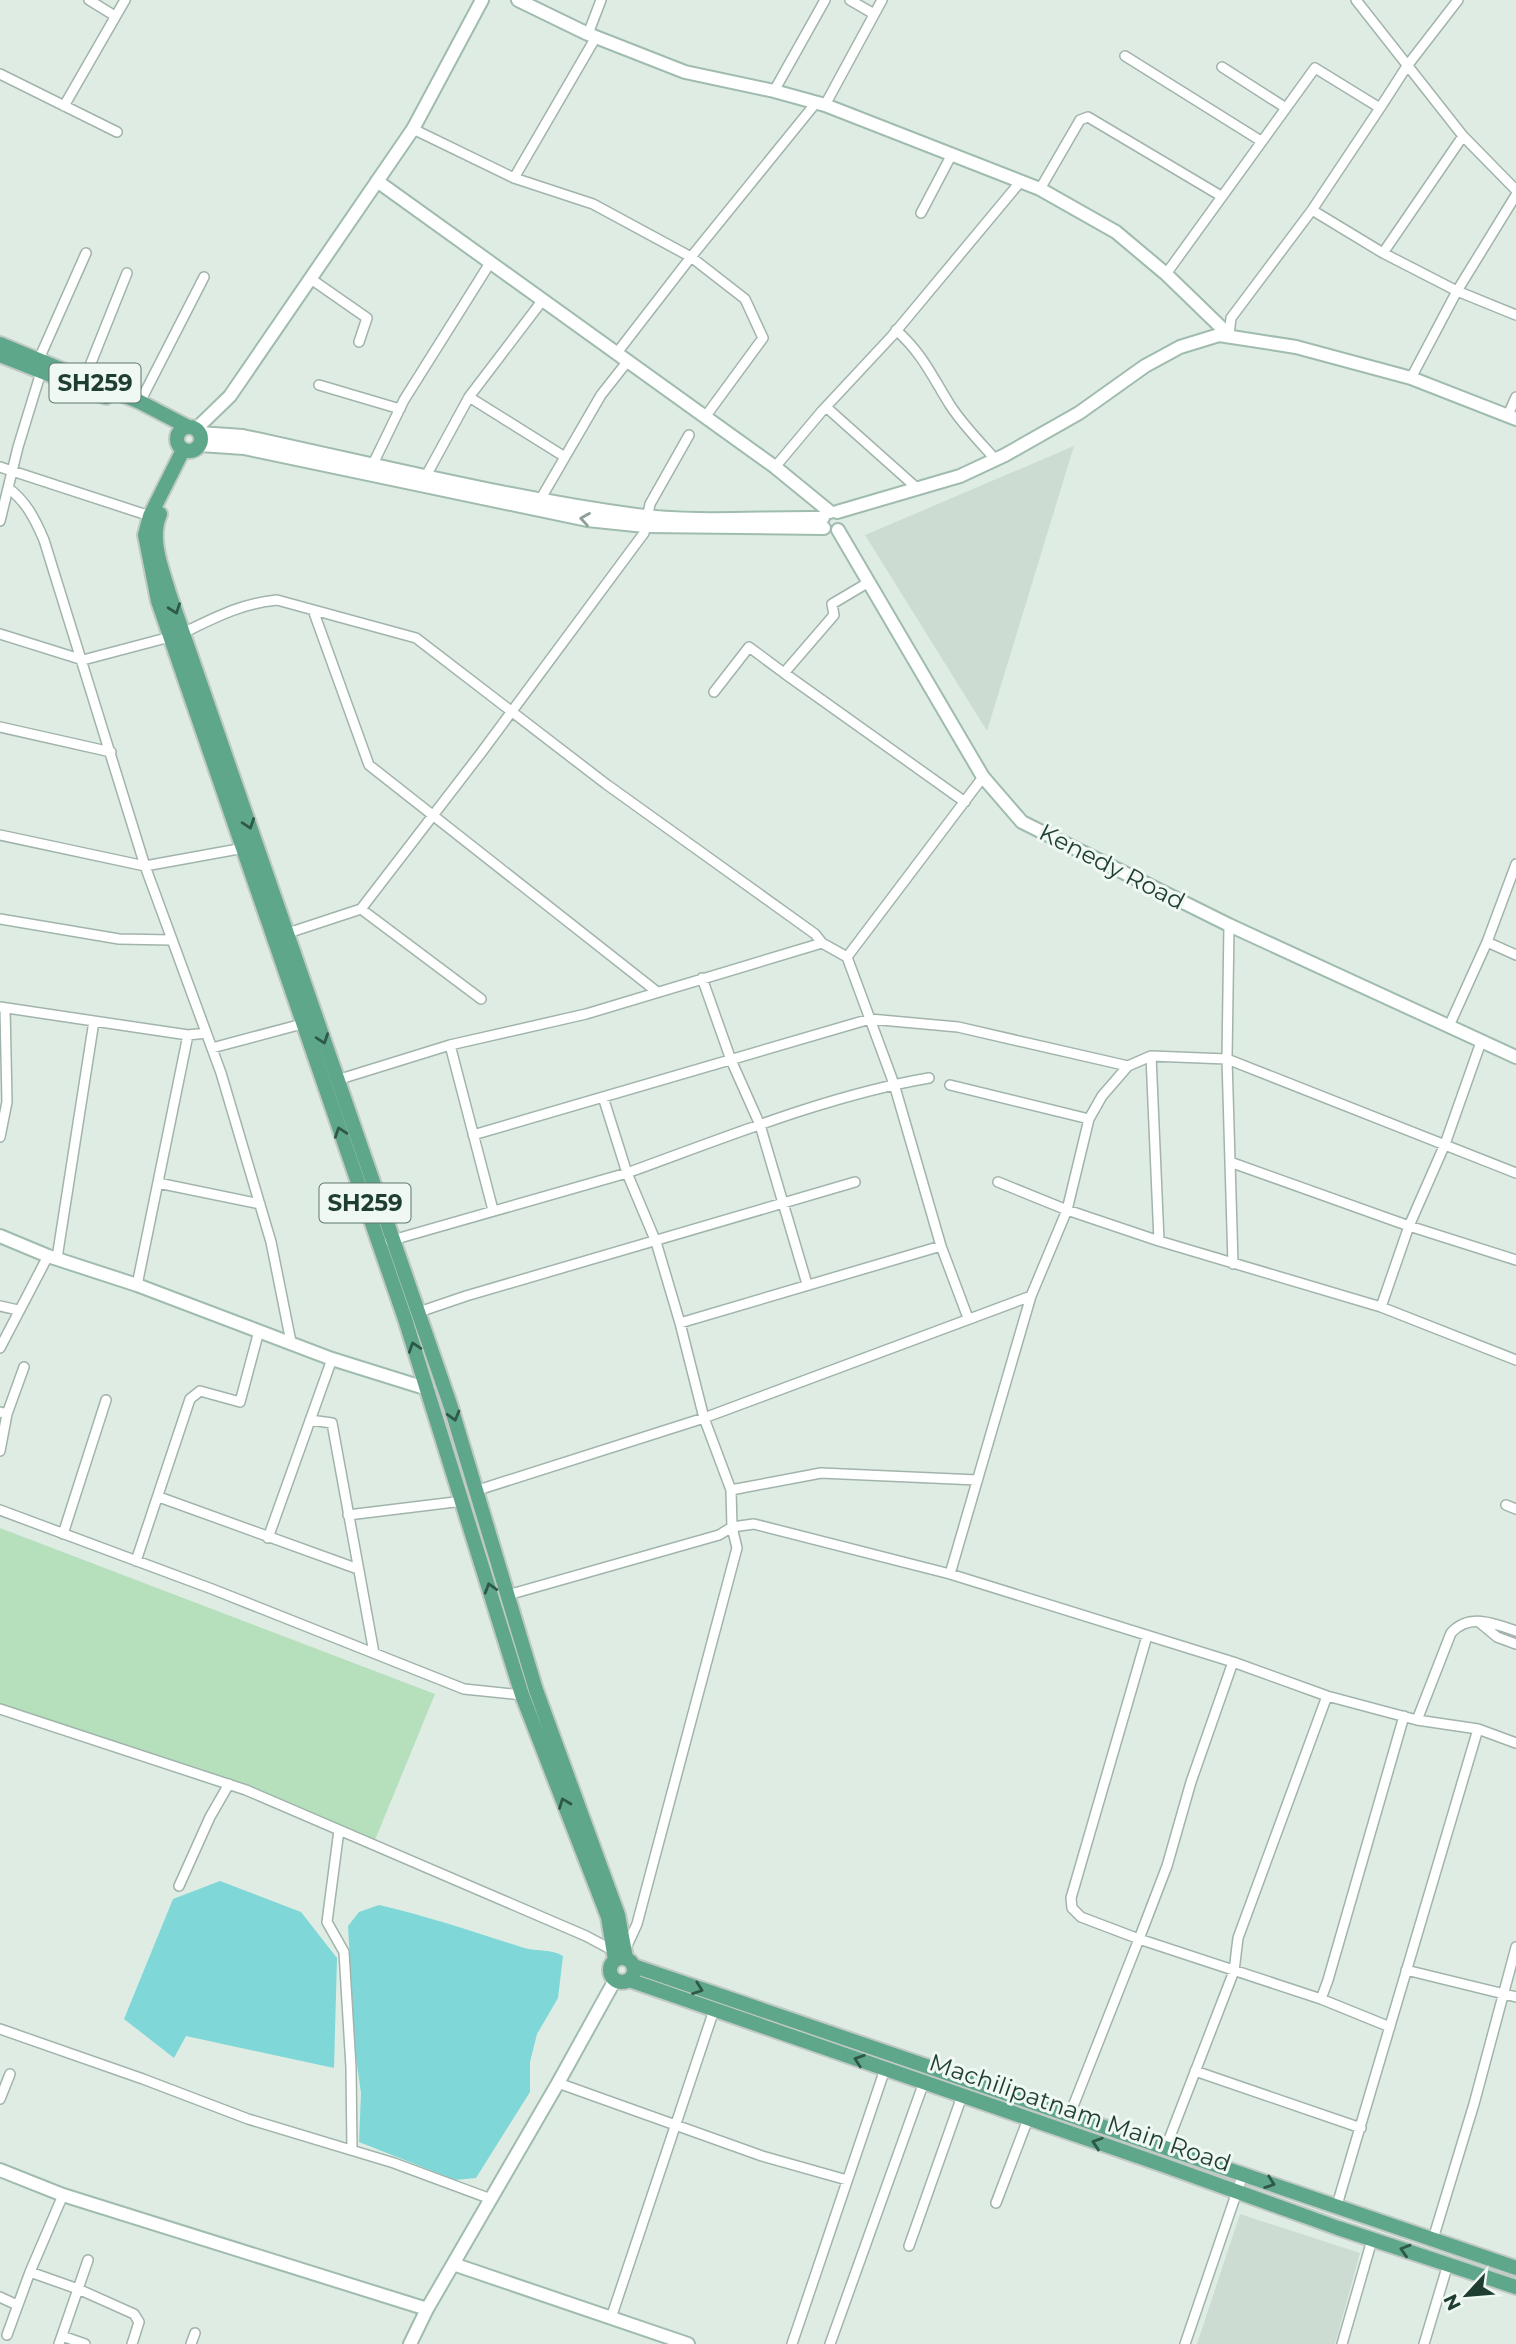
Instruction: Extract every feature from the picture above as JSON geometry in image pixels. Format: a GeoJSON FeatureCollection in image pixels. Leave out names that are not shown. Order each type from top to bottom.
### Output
{"type":"FeatureCollection","features":[{"type":"Feature","properties":{"kind":"main road","name":"SH259"},"geometry":{"type":"LineString","coordinates":[[0,344],[138,409],[190,438]]}},
{"type":"Feature","properties":{"kind":"main road","name":"SH259"},"geometry":{"type":"LineString","coordinates":[[0,355],[85,378],[141,402],[190,438]]}},
{"type":"Feature","properties":{"kind":"main road","name":"SH259"},"geometry":{"type":"LineString","coordinates":[[190,438],[150,516],[145,535],[158,601],[177,635],[288,933],[419,1312],[536,1690],[618,1915],[622,1964]]}},
{"type":"Feature","properties":{"kind":"main road","name":"SH259"},"geometry":{"type":"LineString","coordinates":[[190,438],[156,524],[156,539],[177,635],[243,848],[428,1389],[522,1695],[608,1917],[622,1964]]}},
{"type":"Feature","properties":{"kind":"main road","name":"Machilipatnam Main Road"},"geometry":{"type":"LineString","coordinates":[[622,1964],[714,2010],[1372,2240],[1516,2287]]}},
{"type":"Feature","properties":{"kind":"main road","name":"Machilipatnam Main Road"},"geometry":{"type":"LineString","coordinates":[[622,1964],[1070,2114],[1516,2268]]}},
{"type":"Feature","properties":{"kind":"main road"},"geometry":{"type":"LineString","coordinates":[[806,2042],[811,2026]]}},
{"type":"Feature","properties":{"kind":"street"},"geometry":{"type":"LineString","coordinates":[[89,0],[116,16]]}},
{"type":"Feature","properties":{"kind":"street"},"geometry":{"type":"LineString","coordinates":[[64,106],[125,0]]}},
{"type":"Feature","properties":{"kind":"street"},"geometry":{"type":"LineString","coordinates":[[190,438],[230,396],[413,129],[482,0]]}},
{"type":"Feature","properties":{"kind":"street"},"geometry":{"type":"LineString","coordinates":[[518,0],[592,36],[685,72],[774,91],[820,105],[1040,189],[1116,233],[1166,274],[1229,335]]}},
{"type":"Feature","properties":{"kind":"street"},"geometry":{"type":"LineString","coordinates":[[514,178],[592,36],[601,0]]}},
{"type":"Feature","properties":{"kind":"street"},"geometry":{"type":"LineString","coordinates":[[774,91],[825,0]]}},
{"type":"Feature","properties":{"kind":"street"},"geometry":{"type":"LineString","coordinates":[[850,0],[874,14]]}},
{"type":"Feature","properties":{"kind":"street"},"geometry":{"type":"LineString","coordinates":[[540,500],[622,358],[691,257],[820,105],[881,0]]}},
{"type":"Feature","properties":{"kind":"street"},"geometry":{"type":"LineString","coordinates":[[1356,0],[1463,136],[1516,193],[1457,291],[1412,378]]}},
{"type":"Feature","properties":{"kind":"street"},"geometry":{"type":"LineString","coordinates":[[1229,335],[1231,318],[1312,210],[1407,66],[1458,0]]}},
{"type":"Feature","properties":{"kind":"street"},"geometry":{"type":"LineString","coordinates":[[1125,56],[1261,141]]}},
{"type":"Feature","properties":{"kind":"street"},"geometry":{"type":"LineString","coordinates":[[1222,67],[1286,108]]}},
{"type":"Feature","properties":{"kind":"street"},"geometry":{"type":"LineString","coordinates":[[1166,274],[1315,68],[1380,108]]}},
{"type":"Feature","properties":{"kind":"street"},"geometry":{"type":"LineString","coordinates":[[0,75],[117,132]]}},
{"type":"Feature","properties":{"kind":"street"},"geometry":{"type":"LineString","coordinates":[[1040,189],[1080,120],[1088,117],[1221,197]]}},
{"type":"Feature","properties":{"kind":"street"},"geometry":{"type":"LineString","coordinates":[[413,129],[514,178],[593,204],[691,257],[745,299],[763,338],[705,417]]}},
{"type":"Feature","properties":{"kind":"street"},"geometry":{"type":"LineString","coordinates":[[1383,253],[1463,136]]}},
{"type":"Feature","properties":{"kind":"street"},"geometry":{"type":"LineString","coordinates":[[921,213],[952,154]]}},
{"type":"Feature","properties":{"kind":"street"},"geometry":{"type":"LineString","coordinates":[[377,181],[775,467],[828,517]]}},
{"type":"Feature","properties":{"kind":"street"},"geometry":{"type":"LineString","coordinates":[[775,467],[896,330],[1021,181]]}},
{"type":"Feature","properties":{"kind":"street"},"geometry":{"type":"LineString","coordinates":[[1312,210],[1383,253],[1457,291],[1516,315]]}},
{"type":"Feature","properties":{"kind":"street"},"geometry":{"type":"LineString","coordinates":[[0,521],[40,365],[86,253]]}},
{"type":"Feature","properties":{"kind":"street"},"geometry":{"type":"LineString","coordinates":[[373,464],[400,410],[490,263]]}},
{"type":"Feature","properties":{"kind":"street"},"geometry":{"type":"LineString","coordinates":[[85,378],[127,272]]}},
{"type":"Feature","properties":{"kind":"street"},"geometry":{"type":"LineString","coordinates":[[141,402],[204,277]]}},
{"type":"Feature","properties":{"kind":"street"},"geometry":{"type":"LineString","coordinates":[[311,279],[352,302],[367,318],[359,342]]}},
{"type":"Feature","properties":{"kind":"street"},"geometry":{"type":"LineString","coordinates":[[426,477],[469,397],[542,301]]}},
{"type":"Feature","properties":{"kind":"street"},"geometry":{"type":"LineString","coordinates":[[896,330],[925,360],[962,422],[995,459]]}},
{"type":"Feature","properties":{"kind":"street"},"geometry":{"type":"LineString","coordinates":[[190,438],[587,520],[828,517],[960,476],[1079,413],[1144,366],[1180,346],[1209,337],[1229,335],[1296,347],[1412,378],[1512,417],[1516,397]]}},
{"type":"Feature","properties":{"kind":"street"},"geometry":{"type":"LineString","coordinates":[[319,385],[400,410]]}},
{"type":"Feature","properties":{"kind":"street"},"geometry":{"type":"LineString","coordinates":[[469,397],[565,457]]}},
{"type":"Feature","properties":{"kind":"street"},"geometry":{"type":"LineString","coordinates":[[826,407],[918,489]]}},
{"type":"Feature","properties":{"kind":"street"},"geometry":{"type":"LineString","coordinates":[[288,933],[361,909],[644,533],[650,503],[689,435]]}},
{"type":"Feature","properties":{"kind":"street"},"geometry":{"type":"LineString","coordinates":[[190,438],[243,436],[426,477],[646,521]]}},
{"type":"Feature","properties":{"kind":"street"},"geometry":{"type":"LineString","coordinates":[[0,467],[150,516]]}},
{"type":"Feature","properties":{"kind":"street"},"geometry":{"type":"LineString","coordinates":[[8,488],[19,496],[39,527],[83,660],[145,866],[212,1048],[271,1242],[290,1342]]}},
{"type":"Feature","properties":{"kind":"street","name":"Kenedy Road"},"geometry":{"type":"LineString","coordinates":[[828,517],[842,519],[838,530],[984,777],[1022,822],[1229,925],[1516,1057]]}},
{"type":"Feature","properties":{"kind":"street"},"geometry":{"type":"LineString","coordinates":[[784,673],[834,615],[832,604],[869,582]]}},
{"type":"Feature","properties":{"kind":"street"},"geometry":{"type":"LineString","coordinates":[[0,634],[83,660],[177,635],[253,602],[276,600],[416,638],[606,784],[815,934],[822,943],[847,957],[894,1084],[941,1245],[968,1318]]}},
{"type":"Feature","properties":{"kind":"street"},"geometry":{"type":"LineString","coordinates":[[313,610],[369,765],[656,991]]}},
{"type":"Feature","properties":{"kind":"street"},"geometry":{"type":"LineString","coordinates":[[714,692],[749,647],[965,802]]}},
{"type":"Feature","properties":{"kind":"street"},"geometry":{"type":"LineString","coordinates":[[0,729],[111,752]]}},
{"type":"Feature","properties":{"kind":"street"},"geometry":{"type":"LineString","coordinates":[[847,957],[984,777]]}},
{"type":"Feature","properties":{"kind":"street"},"geometry":{"type":"LineString","coordinates":[[0,835],[145,866],[243,848]]}},
{"type":"Feature","properties":{"kind":"street"},"geometry":{"type":"LineString","coordinates":[[1449,1026],[1487,942],[1516,864]]}},
{"type":"Feature","properties":{"kind":"street"},"geometry":{"type":"LineString","coordinates":[[361,909],[481,999]]}},
{"type":"Feature","properties":{"kind":"street"},"geometry":{"type":"LineString","coordinates":[[0,919],[119,939],[172,940]]}},
{"type":"Feature","properties":{"kind":"street"},"geometry":{"type":"LineString","coordinates":[[1229,925],[1227,1059],[1233,1264]]}},
{"type":"Feature","properties":{"kind":"street"},"geometry":{"type":"LineString","coordinates":[[1487,942],[1516,955]]}},
{"type":"Feature","properties":{"kind":"street"},"geometry":{"type":"LineString","coordinates":[[337,1080],[450,1045],[586,1014],[822,943]]}},
{"type":"Feature","properties":{"kind":"street"},"geometry":{"type":"LineString","coordinates":[[702,978],[731,1059],[760,1125],[807,1284]]}},
{"type":"Feature","properties":{"kind":"street"},"geometry":{"type":"LineString","coordinates":[[0,1137],[3,1101],[3,1008],[188,1035],[206,1033]]}},
{"type":"Feature","properties":{"kind":"street"},"geometry":{"type":"LineString","coordinates":[[473,1135],[870,1019],[958,1027],[1128,1066]]}},
{"type":"Feature","properties":{"kind":"street"},"geometry":{"type":"LineString","coordinates":[[0,1348],[18,1310],[53,1257],[94,1021]]}},
{"type":"Feature","properties":{"kind":"street"},"geometry":{"type":"LineString","coordinates":[[212,1048],[302,1024]]}},
{"type":"Feature","properties":{"kind":"street"},"geometry":{"type":"LineString","coordinates":[[137,1285],[188,1035]]}},
{"type":"Feature","properties":{"kind":"street"},"geometry":{"type":"LineString","coordinates":[[1381,1307],[1409,1226],[1444,1144],[1481,1042]]}},
{"type":"Feature","properties":{"kind":"street"},"geometry":{"type":"LineString","coordinates":[[450,1045],[493,1210]]}},
{"type":"Feature","properties":{"kind":"street"},"geometry":{"type":"LineString","coordinates":[[1151,1056],[1159,1241]]}},
{"type":"Feature","properties":{"kind":"street"},"geometry":{"type":"LineString","coordinates":[[950,1574],[1031,1296],[1067,1210],[1089,1119],[1101,1096],[1128,1066],[1151,1056],[1227,1059],[1516,1173]]}},
{"type":"Feature","properties":{"kind":"street"},"geometry":{"type":"LineString","coordinates":[[379,1241],[394,1241],[627,1172],[760,1125],[894,1084],[929,1078]]}},
{"type":"Feature","properties":{"kind":"street"},"geometry":{"type":"LineString","coordinates":[[950,1085],[1089,1119]]}},
{"type":"Feature","properties":{"kind":"street"},"geometry":{"type":"LineString","coordinates":[[410,2344],[427,2309],[558,2083],[622,1964],[638,1924],[737,1548],[732,1527],[731,1490],[704,1418],[656,1242],[627,1172],[603,1097]]}},
{"type":"Feature","properties":{"kind":"street"},"geometry":{"type":"LineString","coordinates":[[1230,1162],[1409,1226],[1516,1260]]}},
{"type":"Feature","properties":{"kind":"street"},"geometry":{"type":"LineString","coordinates":[[419,1312],[855,1182]]}},
{"type":"Feature","properties":{"kind":"street"},"geometry":{"type":"LineString","coordinates":[[998,1182],[1067,1210],[1159,1241],[1381,1307],[1516,1360]]}},
{"type":"Feature","properties":{"kind":"street"},"geometry":{"type":"LineString","coordinates":[[158,1183],[260,1204]]}},
{"type":"Feature","properties":{"kind":"street"},"geometry":{"type":"LineString","coordinates":[[0,1236],[332,1359],[428,1389],[444,1386]]}},
{"type":"Feature","properties":{"kind":"street"},"geometry":{"type":"LineString","coordinates":[[680,1323],[941,1245]]}},
{"type":"Feature","properties":{"kind":"street"},"geometry":{"type":"LineString","coordinates":[[475,1491],[704,1418],[1031,1296]]}},
{"type":"Feature","properties":{"kind":"street"},"geometry":{"type":"LineString","coordinates":[[0,1306],[18,1310]]}},
{"type":"Feature","properties":{"kind":"street"},"geometry":{"type":"LineString","coordinates":[[136,1561],[190,1399],[200,1391],[240,1402],[259,1331]]}},
{"type":"Feature","properties":{"kind":"street"},"geometry":{"type":"LineString","coordinates":[[268,1538],[332,1359]]}},
{"type":"Feature","properties":{"kind":"street"},"geometry":{"type":"LineString","coordinates":[[0,1451],[3,1413],[24,1367]]}},
{"type":"Feature","properties":{"kind":"street"},"geometry":{"type":"LineString","coordinates":[[63,1534],[106,1400]]}},
{"type":"Feature","properties":{"kind":"street"},"geometry":{"type":"LineString","coordinates":[[310,1420],[332,1423],[374,1653]]}},
{"type":"Feature","properties":{"kind":"street"},"geometry":{"type":"LineString","coordinates":[[731,1490],[821,1473],[978,1480]]}},
{"type":"Feature","properties":{"kind":"street"},"geometry":{"type":"LineString","coordinates":[[159,1497],[358,1569]]}},
{"type":"Feature","properties":{"kind":"street"},"geometry":{"type":"LineString","coordinates":[[348,1515],[463,1501]]}},
{"type":"Feature","properties":{"kind":"street"},"geometry":{"type":"LineString","coordinates":[[0,1510],[464,1689],[522,1695]]}},
{"type":"Feature","properties":{"kind":"street"},"geometry":{"type":"LineString","coordinates":[[508,1595],[719,1535],[732,1527],[754,1524],[950,1574],[1233,1662],[1327,1696],[1417,1720],[1478,1729],[1516,1743]]}},
{"type":"Feature","properties":{"kind":"street"},"geometry":{"type":"LineString","coordinates":[[1417,1720],[1451,1633],[1464,1623],[1477,1620],[1516,1631]]}},
{"type":"Feature","properties":{"kind":"street"},"geometry":{"type":"LineString","coordinates":[[1477,1620],[1497,1637],[1516,1644]]}},
{"type":"Feature","properties":{"kind":"street"},"geometry":{"type":"LineString","coordinates":[[1147,1636],[1071,1898],[1072,1908],[1081,1917],[1139,1939],[1321,1999],[1390,2027]]}},
{"type":"Feature","properties":{"kind":"street"},"geometry":{"type":"LineString","coordinates":[[1070,2114],[1167,1866],[1191,1782],[1233,1662]]}},
{"type":"Feature","properties":{"kind":"street"},"geometry":{"type":"LineString","coordinates":[[1166,2147],[1234,1971],[1238,1938],[1327,1696]]}},
{"type":"Feature","properties":{"kind":"street"},"geometry":{"type":"LineString","coordinates":[[0,1709],[229,1784],[586,1936],[622,1964]]}},
{"type":"Feature","properties":{"kind":"street"},"geometry":{"type":"LineString","coordinates":[[1321,1999],[1404,1716]]}},
{"type":"Feature","properties":{"kind":"street"},"geometry":{"type":"LineString","coordinates":[[1337,2205],[1478,1729]]}},
{"type":"Feature","properties":{"kind":"street"},"geometry":{"type":"LineString","coordinates":[[179,1886],[229,1784]]}},
{"type":"Feature","properties":{"kind":"street"},"geometry":{"type":"LineString","coordinates":[[339,1830],[327,1922],[344,1952],[351,2067],[352,2150]]}},
{"type":"Feature","properties":{"kind":"street"},"geometry":{"type":"LineString","coordinates":[[1433,2239],[1474,2104],[1516,1947]]}},
{"type":"Feature","properties":{"kind":"street"},"geometry":{"type":"LineString","coordinates":[[1406,1969],[1516,1997]]}},
{"type":"Feature","properties":{"kind":"street"},"geometry":{"type":"LineString","coordinates":[[611,2318],[714,2010]]}},
{"type":"Feature","properties":{"kind":"street"},"geometry":{"type":"LineString","coordinates":[[0,2029],[247,2119],[394,2163],[491,2199]]}},
{"type":"Feature","properties":{"kind":"street"},"geometry":{"type":"LineString","coordinates":[[792,2344],[885,2068]]}},
{"type":"Feature","properties":{"kind":"street"},"geometry":{"type":"LineString","coordinates":[[1195,2071],[1361,2128]]}},
{"type":"Feature","properties":{"kind":"street"},"geometry":{"type":"LineString","coordinates":[[0,2099],[9,2074]]}},
{"type":"Feature","properties":{"kind":"street"},"geometry":{"type":"LineString","coordinates":[[830,2344],[924,2082]]}},
{"type":"Feature","properties":{"kind":"street"},"geometry":{"type":"LineString","coordinates":[[558,2083],[762,2156],[847,2180]]}},
{"type":"Feature","properties":{"kind":"street"},"geometry":{"type":"LineString","coordinates":[[909,2246],[962,2096]]}},
{"type":"Feature","properties":{"kind":"street"},"geometry":{"type":"LineString","coordinates":[[996,2203],[1028,2119]]}},
{"type":"Feature","properties":{"kind":"street"},"geometry":{"type":"LineString","coordinates":[[0,2169],[64,2195],[427,2309]]}},
{"type":"Feature","properties":{"kind":"street"},"geometry":{"type":"LineString","coordinates":[[1185,2344],[1243,2174]]}},
{"type":"Feature","properties":{"kind":"street"},"geometry":{"type":"LineString","coordinates":[[7,2335],[30,2272],[64,2195]]}},
{"type":"Feature","properties":{"kind":"street"},"geometry":{"type":"LineString","coordinates":[[1342,2344],[1372,2240]]}},
{"type":"Feature","properties":{"kind":"street"},"geometry":{"type":"LineString","coordinates":[[85,2344],[60,2340],[88,2260]]}},
{"type":"Feature","properties":{"kind":"street"},"geometry":{"type":"LineString","coordinates":[[453,2263],[688,2344]]}},
{"type":"Feature","properties":{"kind":"street"},"geometry":{"type":"LineString","coordinates":[[1424,2344],[1448,2264]]}},
{"type":"Feature","properties":{"kind":"street"},"geometry":{"type":"LineString","coordinates":[[30,2272],[78,2289],[137,2317],[138,2329],[132,2344]]}},
{"type":"Feature","properties":{"kind":"street"},"geometry":{"type":"LineString","coordinates":[[0,2297],[18,2305]]}},
{"type":"Feature","properties":{"kind":"street"},"geometry":{"type":"LineString","coordinates":[[191,2344],[195,2333]]}},
{"type":"Feature","properties":{"kind":"shaded area"},"geometry":{"type":"Polygon","coordinates":[[[1074,446],[987,731],[865,535],[1074,446]]]}},
{"type":"Feature","properties":{"kind":"shaded area"},"geometry":{"type":"Polygon","coordinates":[[[1240,2214],[1360,2253],[1335,2344],[1197,2344],[1240,2214]]]}},
{"type":"Feature","properties":{"kind":"green space"},"geometry":{"type":"Polygon","coordinates":[[[0,1528],[435,1694],[375,1840],[0,1708],[0,1528]]]}},
{"type":"Feature","properties":{"kind":"water"},"geometry":{"type":"Polygon","coordinates":[[[220,1881],[301,1912],[337,1958],[334,2068],[186,2036],[174,2058],[124,2019],[173,1899],[220,1881]]]}},
{"type":"Feature","properties":{"kind":"water"},"geometry":{"type":"Polygon","coordinates":[[[379,1905],[526,1948],[563,1956],[558,1998],[537,2034],[530,2062],[530,2092],[476,2178],[455,2180],[359,2142],[361,2093],[355,2050],[348,1926],[359,1912],[379,1905]]]}}]}
